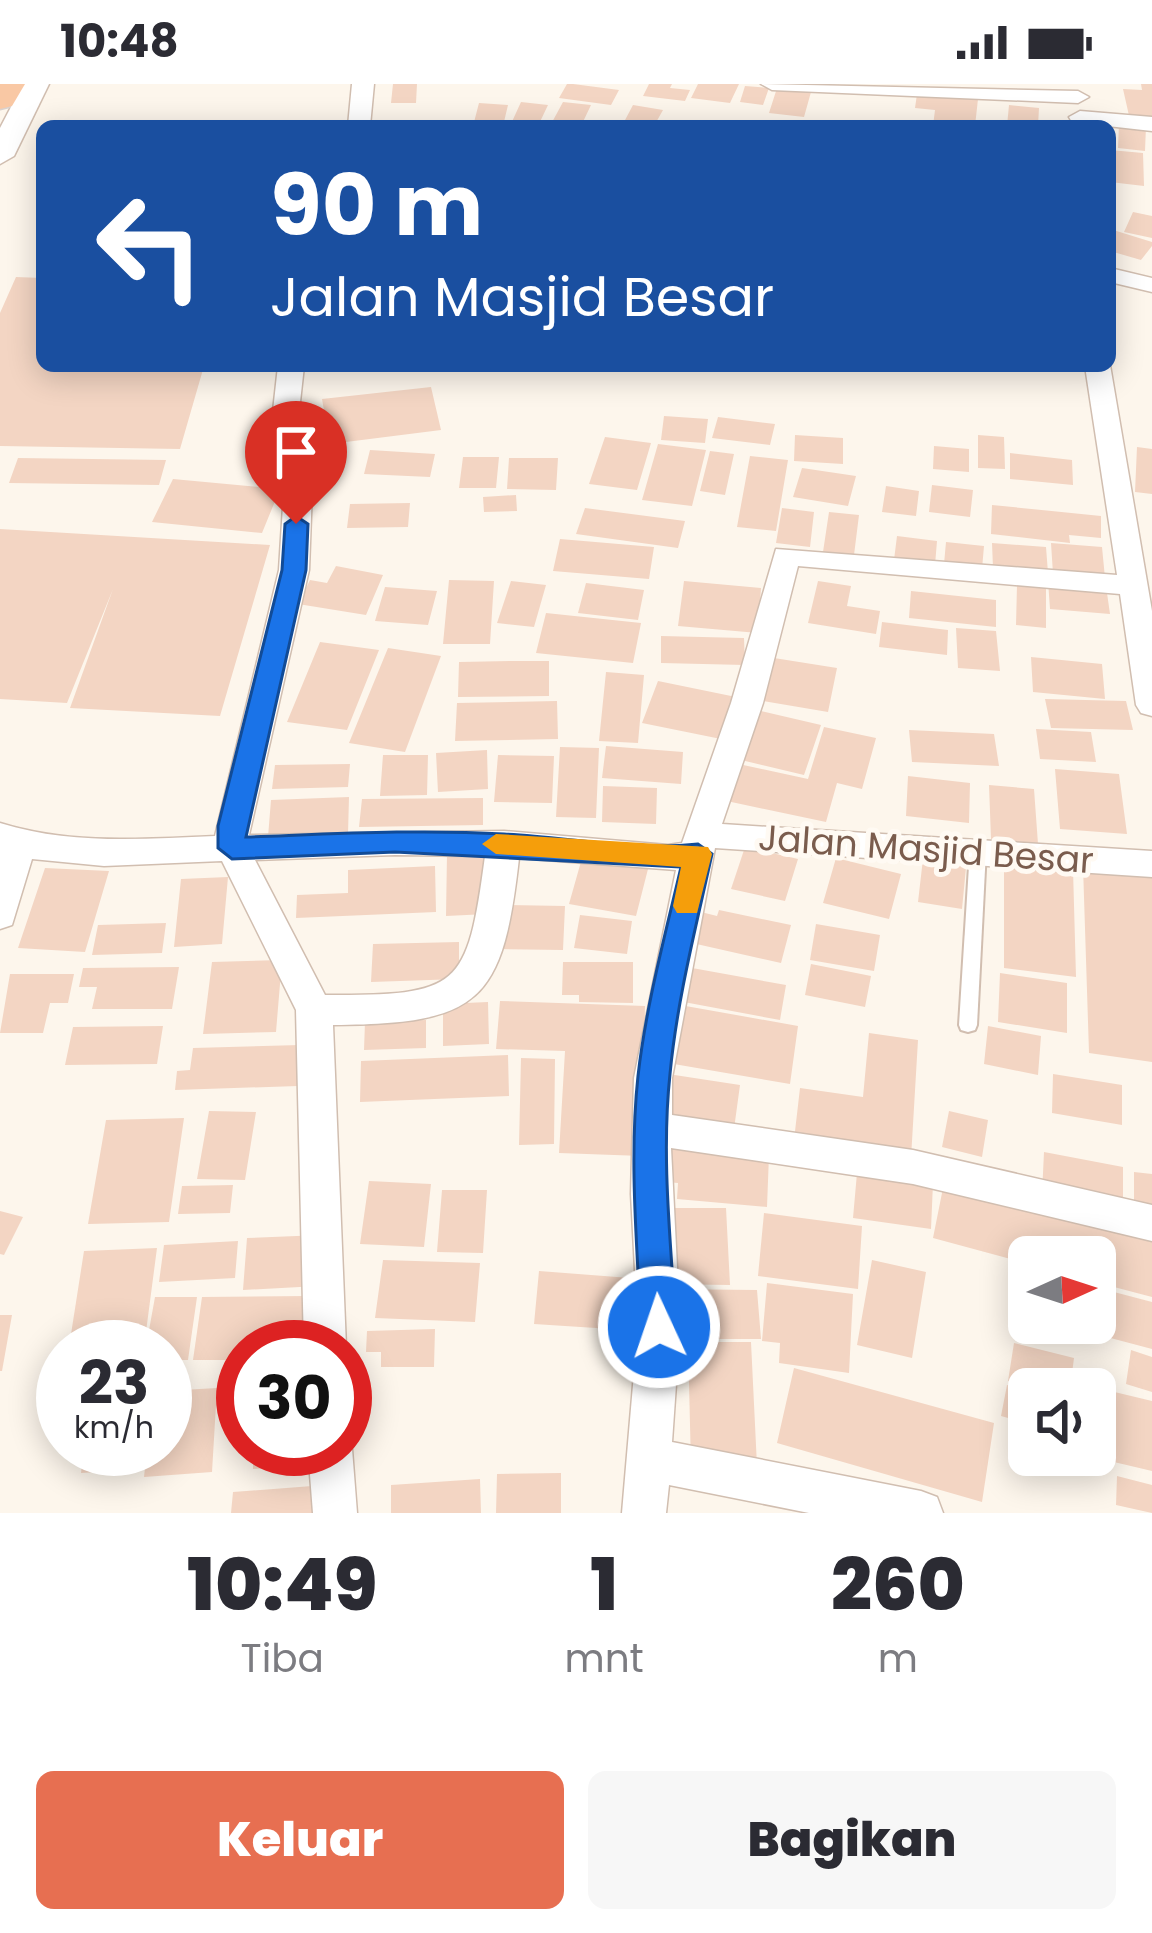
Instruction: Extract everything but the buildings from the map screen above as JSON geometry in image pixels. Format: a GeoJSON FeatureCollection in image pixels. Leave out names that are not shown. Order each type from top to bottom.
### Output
{"type":"FeatureCollection","features":[{"type":"Feature","properties":{"kind":"highway"},"geometry":{"type":"LineString","coordinates":[[0,99],[8,84]]}},
{"type":"Feature","properties":{"kind":"street"},"geometry":{"type":"LineString","coordinates":[[0,156],[36,84]]}},
{"type":"Feature","properties":{"kind":"street"},"geometry":{"type":"LineString","coordinates":[[360,120],[363,84]]}},
{"type":"Feature","properties":{"kind":"street"},"geometry":{"type":"LineString","coordinates":[[772,84],[1079,106],[1152,124]]}},
{"type":"Feature","properties":{"kind":"street"},"geometry":{"type":"LineString","coordinates":[[1116,276],[1152,285]]}},
{"type":"Feature","properties":{"kind":"street"},"geometry":{"type":"LineString","coordinates":[[290,372],[285,420],[298,490],[294,570],[232,826],[232,848],[314,1010],[324,1320]]}},
{"type":"Feature","properties":{"kind":"street"},"geometry":{"type":"LineString","coordinates":[[1099,372],[1139,548],[1132,586],[1152,705]]}},
{"type":"Feature","properties":{"kind":"street"},"geometry":{"type":"LineString","coordinates":[[644,1513],[659,1327],[653,1078],[700,845],[751,690],[786,556],[1132,586]]}},
{"type":"Feature","properties":{"kind":"street"},"geometry":{"type":"LineString","coordinates":[[0,915],[10,841]]}},
{"type":"Feature","properties":{"kind":"street","name":"Jalan Masjid Besar"},"geometry":{"type":"LineString","coordinates":[[10,841],[104,853],[395,842],[505,844],[668,858],[700,845],[978,850],[1152,864]]}},
{"type":"Feature","properties":{"kind":"street"},"geometry":{"type":"LineString","coordinates":[[314,1010],[429,1007],[460,991],[476,971],[494,926],[496,882],[505,844]]}},
{"type":"Feature","properties":{"kind":"street"},"geometry":{"type":"LineString","coordinates":[[652,1129],[913,1167],[1152,1223]]}},
{"type":"Feature","properties":{"kind":"street"},"geometry":{"type":"LineString","coordinates":[[647,1459],[921,1513]]}},
{"type":"Feature","properties":{"kind":"street"},"geometry":{"type":"LineString","coordinates":[[332,1476],[335,1513]]}},
{"type":"Feature","properties":{"kind":"lane"},"geometry":{"type":"LineString","coordinates":[[968,1025],[978,850]]}},
{"type":"Feature","properties":{"kind":"slow traffic"},"geometry":{"type":"LineString","coordinates":[[496,844],[668,858],[698,854],[687,906]]}},
{"type":"Feature","properties":{"kind":"route"},"geometry":{"type":"LineString","coordinates":[[296,524],[294,570],[232,826],[232,848],[395,842],[505,844],[668,858],[698,854],[653,1078],[651,1195],[659,1327]]}}]}
